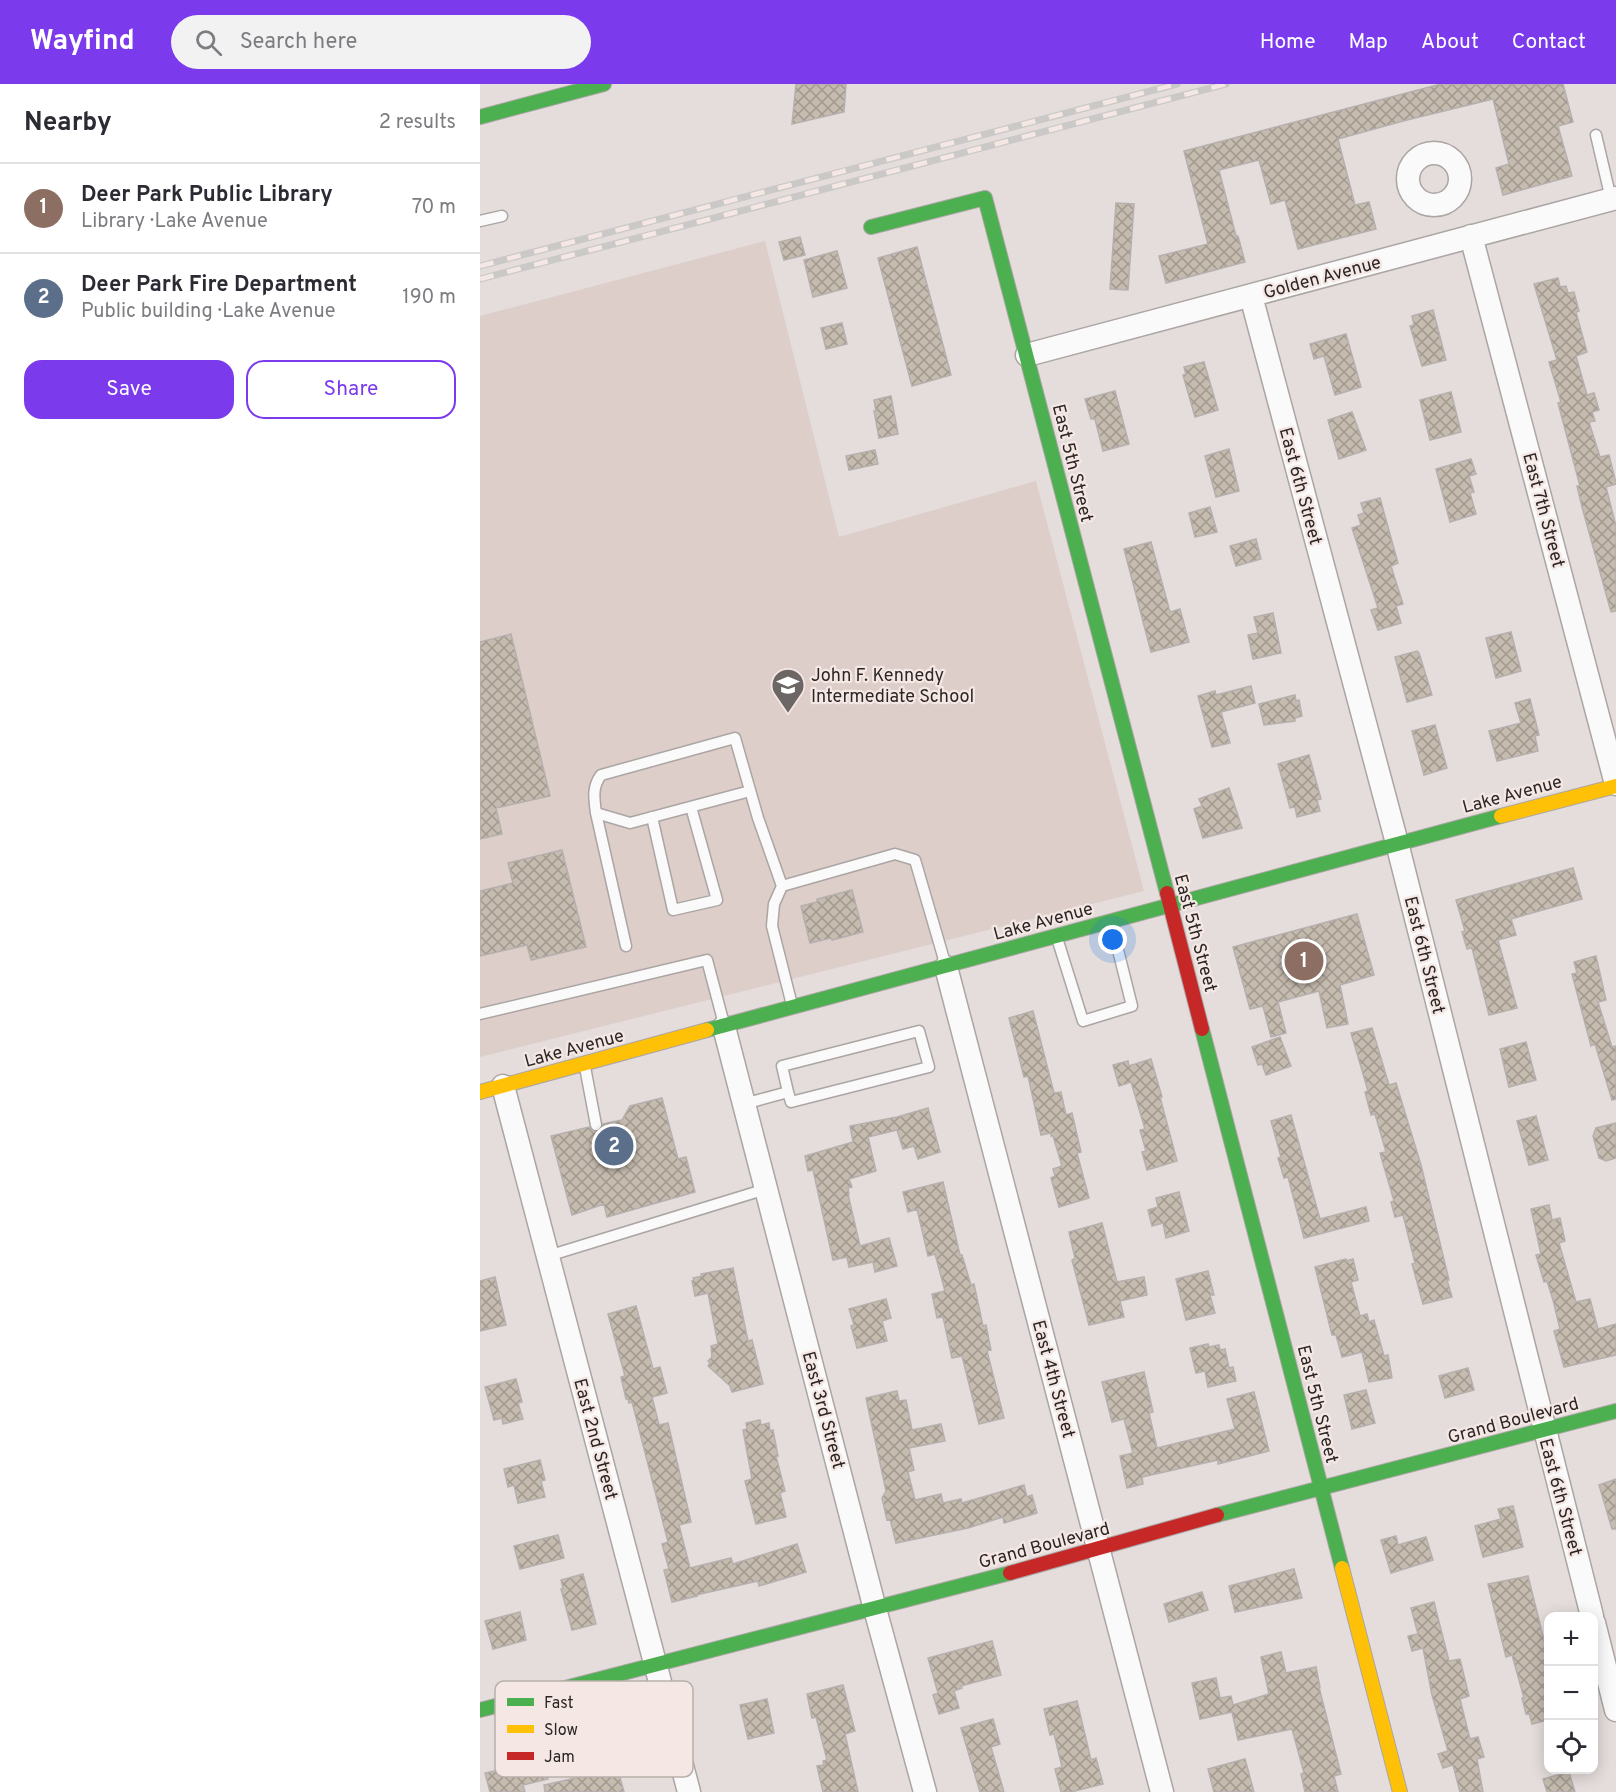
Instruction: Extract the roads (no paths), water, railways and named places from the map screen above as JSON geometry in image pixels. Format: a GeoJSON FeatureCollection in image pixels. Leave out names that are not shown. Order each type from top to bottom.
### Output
{"type":"FeatureCollection","features":[{"type":"Feature","properties":{"kind":"street"},"geometry":{"type":"LineString","coordinates":[[480,117],[546,92],[604,84]]}},
{"type":"Feature","properties":{"kind":"street","name":"East 5th Street"},"geometry":{"type":"LineString","coordinates":[[871,227],[985,198],[1400,1792]]}},
{"type":"Feature","properties":{"kind":"street","name":"Golden Avenue"},"geometry":{"type":"LineString","coordinates":[[1027,355],[1613,199]]}},
{"type":"Feature","properties":{"kind":"street","name":"East 7th Street"},"geometry":{"type":"LineString","coordinates":[[1440,205],[1461,239],[1616,785]]}},
{"type":"Feature","properties":{"kind":"street","name":"East 6th Street"},"geometry":{"type":"LineString","coordinates":[[1251,296],[1397,843],[1591,1612]]}},
{"type":"Feature","properties":{"kind":"street","name":"Lake Avenue"},"geometry":{"type":"LineString","coordinates":[[480,1092],[1616,785]]}},
{"type":"Feature","properties":{"kind":"street","name":"East 4th Street"},"geometry":{"type":"LineString","coordinates":[[946,967],[1162,1792]]}},
{"type":"Feature","properties":{"kind":"street","name":"East 3rd Street"},"geometry":{"type":"LineString","coordinates":[[724,1027],[875,1609],[925,1792]]}},
{"type":"Feature","properties":{"kind":"street","name":"East 2nd Street"},"geometry":{"type":"LineString","coordinates":[[503,1086],[660,1681]]}},
{"type":"Feature","properties":{"kind":"street","name":"Grand Boulevard"},"geometry":{"type":"LineString","coordinates":[[593,1681],[875,1609],[1216,1515],[1616,1411]]}},
{"type":"Feature","properties":{"kind":"street"},"geometry":{"type":"LineString","coordinates":[[1598,1642],[1616,1710]]}},
{"type":"Feature","properties":{"kind":"street","name":"Grand Boulevard"},"geometry":{"type":"LineString","coordinates":[[480,1710],[495,1706]]}},
{"type":"Feature","properties":{"kind":"street","name":"East 2nd Street"},"geometry":{"type":"LineString","coordinates":[[685,1777],[689,1792]]}},
{"type":"Feature","properties":{"kind":"lane"},"geometry":{"type":"LineString","coordinates":[[1596,135],[1613,199]]}},
{"type":"Feature","properties":{"kind":"lane"},"geometry":{"type":"LineString","coordinates":[[480,221],[502,216]]}},
{"type":"Feature","properties":{"kind":"lane"},"geometry":{"type":"LineString","coordinates":[[626,946],[596,813],[595,783],[601,775],[735,738],[782,886],[774,904],[772,926],[793,1008]]}},
{"type":"Feature","properties":{"kind":"lane"},"geometry":{"type":"LineString","coordinates":[[596,813],[630,822],[750,791]]}},
{"type":"Feature","properties":{"kind":"lane"},"geometry":{"type":"LineString","coordinates":[[652,817],[673,910],[717,900],[691,807]]}},
{"type":"Feature","properties":{"kind":"lane"},"geometry":{"type":"LineString","coordinates":[[782,886],[895,854],[915,860],[946,967]]}},
{"type":"Feature","properties":{"kind":"lane"},"geometry":{"type":"LineString","coordinates":[[1056,936],[1083,1021],[1132,1006],[1111,921]]}},
{"type":"Feature","properties":{"kind":"lane"},"geometry":{"type":"LineString","coordinates":[[480,1014],[707,960],[724,1027]]}},
{"type":"Feature","properties":{"kind":"lane"},"geometry":{"type":"LineString","coordinates":[[919,1031],[929,1067],[791,1102],[788,1092],[782,1066],[919,1031]]}},
{"type":"Feature","properties":{"kind":"lane"},"geometry":{"type":"LineString","coordinates":[[584,1064],[596,1125]]}},
{"type":"Feature","properties":{"kind":"lane"},"geometry":{"type":"LineString","coordinates":[[744,1104],[788,1092]]}},
{"type":"Feature","properties":{"kind":"lane"},"geometry":{"type":"LineString","coordinates":[[548,1257],[766,1189]]}},
{"type":"Feature","properties":{"kind":"railway"},"geometry":{"type":"LineString","coordinates":[[480,266],[1177,84]]}},
{"type":"Feature","properties":{"kind":"railway"},"geometry":{"type":"LineString","coordinates":[[480,279],[1226,84]]}},
{"type":"Feature","properties":{"kind":"place","name":"John F. Kennedy Intermediate School"},"geometry":{"type":"Point","coordinates":[788,714]}},
{"type":"Feature","properties":{"kind":"place","name":"Deer Park Public Library"},"geometry":{"type":"Point","coordinates":[1304,961]}},
{"type":"Feature","properties":{"kind":"place","name":"Deer Park Fire Department"},"geometry":{"type":"Point","coordinates":[614,1146]}}]}
